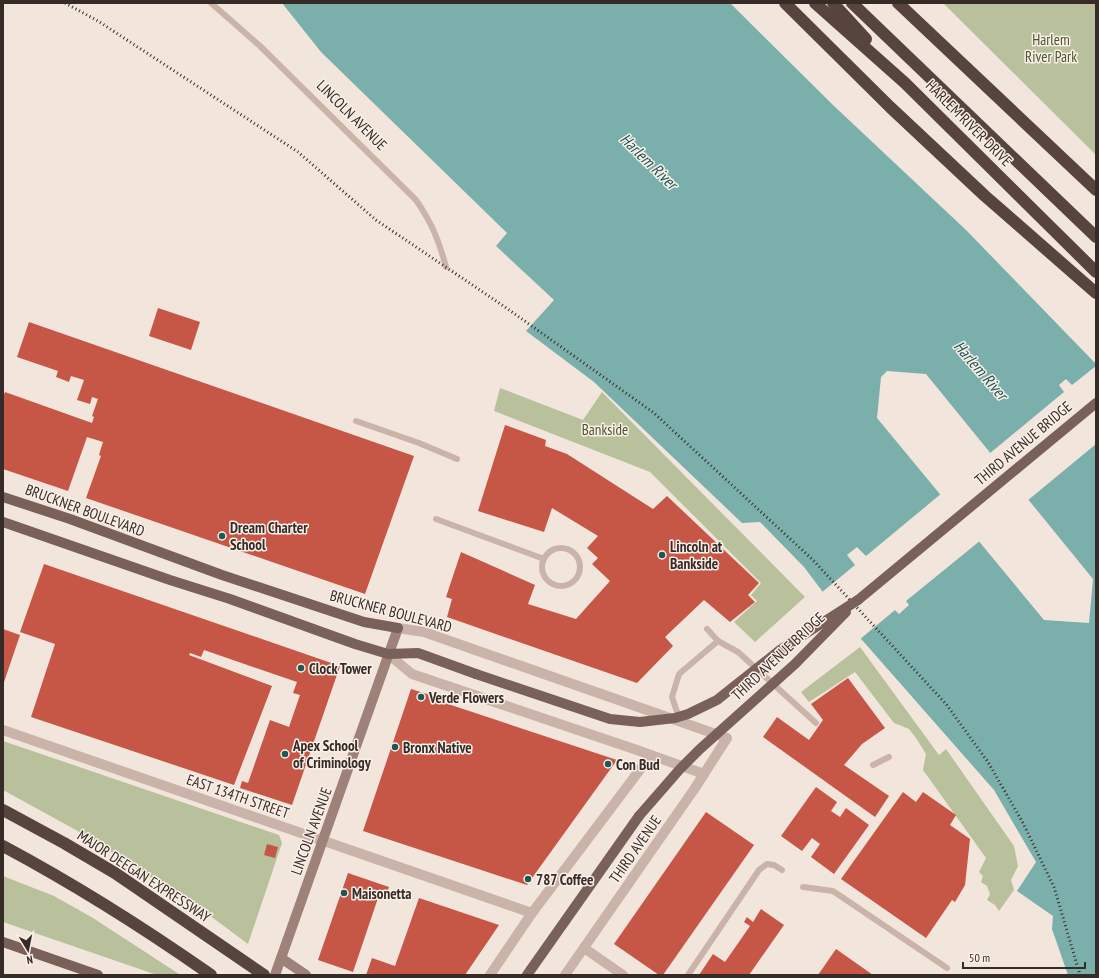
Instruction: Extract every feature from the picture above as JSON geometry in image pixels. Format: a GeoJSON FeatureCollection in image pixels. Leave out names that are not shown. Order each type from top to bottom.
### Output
{"type":"FeatureCollection","features":[{"type":"Feature","properties":{"kind":"highway"},"geometry":{"type":"LineString","coordinates":[[785,3],[890,107],[974,186],[1096,293]]}},
{"type":"Feature","properties":{"kind":"highway","name":"HARLEM RIVER DRIVE"},"geometry":{"type":"LineString","coordinates":[[815,3],[905,83],[1096,272]]}},
{"type":"Feature","properties":{"kind":"highway"},"geometry":{"type":"LineString","coordinates":[[833,3],[905,83]]}},
{"type":"Feature","properties":{"kind":"highway"},"geometry":{"type":"LineString","coordinates":[[852,3],[1096,237]]}},
{"type":"Feature","properties":{"kind":"highway"},"geometry":{"type":"LineString","coordinates":[[898,3],[1096,190]]}},
{"type":"Feature","properties":{"kind":"highway","name":"MAJOR DEEGAN EXPRESSWAY"},"geometry":{"type":"LineString","coordinates":[[3,810],[115,873],[195,926],[264,975]]}},
{"type":"Feature","properties":{"kind":"highway"},"geometry":{"type":"LineString","coordinates":[[3,846],[83,891],[132,921],[211,975]]}},
{"type":"Feature","properties":{"kind":"main road","name":"THIRD AVENUE BRIDGE"},"geometry":{"type":"LineString","coordinates":[[527,975],[639,816],[659,792],[695,754],[795,664],[858,600],[1096,402]]}},
{"type":"Feature","properties":{"kind":"main road","name":"BRUCKNER BOULEVARD"},"geometry":{"type":"LineString","coordinates":[[3,497],[70,519],[229,578],[364,622],[398,628]]}},
{"type":"Feature","properties":{"kind":"main road"},"geometry":{"type":"LineString","coordinates":[[3,522],[170,580],[230,599],[348,642],[388,654],[418,653],[476,674],[610,718],[640,722],[675,718],[688,714],[717,700],[780,650],[858,600]]}},
{"type":"Feature","properties":{"kind":"main road","name":"LINCOLN AVENUE"},"geometry":{"type":"LineString","coordinates":[[275,975],[398,628]]}},
{"type":"Feature","properties":{"kind":"main road"},"geometry":{"type":"LineString","coordinates":[[3,942],[98,975]]}},
{"type":"Feature","properties":{"kind":"main road"},"geometry":{"type":"LineString","coordinates":[[281,958],[306,975]]}},
{"type":"Feature","properties":{"kind":"street","name":"BRUCKNER BOULEVARD"},"geometry":{"type":"LineString","coordinates":[[398,628],[424,632],[727,738]]}},
{"type":"Feature","properties":{"kind":"street"},"geometry":{"type":"LineString","coordinates":[[388,654],[412,674],[704,774]]}},
{"type":"Feature","properties":{"kind":"street","name":"EAST 134TH STREET"},"geometry":{"type":"LineString","coordinates":[[3,730],[532,913]]}},
{"type":"Feature","properties":{"kind":"street","name":"THIRD AVENUE"},"geometry":{"type":"LineString","coordinates":[[565,975],[704,774],[727,738]]}},
{"type":"Feature","properties":{"kind":"street"},"geometry":{"type":"LineString","coordinates":[[490,975],[532,913],[651,755]]}},
{"type":"Feature","properties":{"kind":"street"},"geometry":{"type":"LineString","coordinates":[[584,948],[623,975]]}},
{"type":"Feature","properties":{"kind":"lane","name":"LINCOLN AVENUE"},"geometry":{"type":"LineString","coordinates":[[211,3],[270,56],[416,200],[432,224],[446,267]]}},
{"type":"Feature","properties":{"kind":"lane"},"geometry":{"type":"LineString","coordinates":[[356,421],[457,458]]}},
{"type":"Feature","properties":{"kind":"lane"},"geometry":{"type":"LineString","coordinates":[[436,519],[544,559]]}},
{"type":"Feature","properties":{"kind":"lane"},"geometry":{"type":"LineString","coordinates":[[558,548],[571,551],[578,560],[580,567],[579,573],[571,583],[565,585],[553,584],[544,576],[542,570],[544,559],[552,550],[558,548]]}},
{"type":"Feature","properties":{"kind":"lane"},"geometry":{"type":"LineString","coordinates":[[707,629],[718,641],[738,652],[816,723]]}},
{"type":"Feature","properties":{"kind":"lane"},"geometry":{"type":"LineString","coordinates":[[680,722],[672,697],[679,674],[718,641]]}},
{"type":"Feature","properties":{"kind":"lane"},"geometry":{"type":"LineString","coordinates":[[873,765],[889,757]]}},
{"type":"Feature","properties":{"kind":"lane"},"geometry":{"type":"LineString","coordinates":[[688,975],[759,870],[767,864],[774,865],[782,870]]}},
{"type":"Feature","properties":{"kind":"lane"},"geometry":{"type":"LineString","coordinates":[[803,887],[834,891],[947,968]]}},
{"type":"Feature","properties":{"kind":"green space","name":"Harlem River Park"},"geometry":{"type":"Polygon","coordinates":[[[943,3],[1096,3],[1096,155],[943,3]]]}},
{"type":"Feature","properties":{"kind":"green space","name":"Bankside"},"geometry":{"type":"Polygon","coordinates":[[[500,388],[583,420],[602,392],[805,597],[755,642],[734,622],[757,601],[751,595],[761,583],[650,472],[494,411],[500,388]]]}},
{"type":"Feature","properties":{"kind":"green space"},"geometry":{"type":"Polygon","coordinates":[[[860,647],[939,755],[946,749],[1014,846],[1018,866],[1011,880],[1014,890],[999,911],[995,905],[987,900],[990,894],[987,886],[981,882],[983,876],[979,872],[986,858],[923,770],[926,754],[909,729],[894,723],[855,672],[809,702],[801,692],[860,647]]]}},
{"type":"Feature","properties":{"kind":"green space"},"geometry":{"type":"Polygon","coordinates":[[[3,741],[279,835],[282,843],[248,944],[209,915],[85,835],[3,790],[3,741]]]}},
{"type":"Feature","properties":{"kind":"green space"},"geometry":{"type":"Polygon","coordinates":[[[3,876],[54,896],[93,918],[179,974],[157,975],[3,922],[3,876]]]}},
{"type":"Feature","properties":{"kind":"water","name":"Harlem River"},"geometry":{"type":"Polygon","coordinates":[[[282,3],[730,3],[834,106],[966,230],[1096,364],[1096,975],[1068,975],[1052,929],[1053,916],[1017,891],[1036,862],[994,790],[841,616],[804,567],[760,522],[742,523],[594,382],[526,331],[554,300],[496,246],[507,233],[321,52],[282,3]],[[887,371],[881,377],[877,418],[1044,620],[1089,623],[1093,579],[926,374],[887,371]]]}},
{"type":"Feature","properties":{"kind":"pier"},"geometry":{"type":"Polygon","coordinates":[[[1096,366],[1096,444],[1027,501],[989,454],[1064,392],[1059,385],[1066,379],[1072,385],[1096,366]]]}},
{"type":"Feature","properties":{"kind":"pier"},"geometry":{"type":"Polygon","coordinates":[[[942,493],[981,540],[906,601],[909,605],[899,614],[895,610],[859,640],[821,593],[855,565],[847,555],[857,547],[866,556],[942,493]]]}},
{"type":"Feature","properties":{"kind":"building"},"geometry":{"type":"Polygon","coordinates":[[[158,308],[200,322],[191,350],[149,336],[158,308]]]}},
{"type":"Feature","properties":{"kind":"building"},"geometry":{"type":"Polygon","coordinates":[[[29,322],[414,456],[365,594],[86,498],[101,456],[99,455],[103,442],[87,437],[68,491],[3,469],[3,397],[5,392],[92,423],[94,417],[92,416],[98,399],[92,397],[90,404],[77,400],[84,380],[71,376],[69,382],[56,377],[58,371],[17,357],[29,322]]]}},
{"type":"Feature","properties":{"kind":"building","name":"Lincoln at Bankside"},"geometry":{"type":"Polygon","coordinates":[[[505,425],[546,440],[545,446],[567,454],[653,509],[667,496],[759,583],[748,595],[755,602],[730,622],[704,600],[665,637],[673,646],[637,683],[447,617],[452,599],[446,597],[461,552],[535,585],[528,604],[576,619],[610,581],[592,564],[598,558],[587,548],[598,536],[552,508],[544,532],[478,511],[505,425]]]}},
{"type":"Feature","properties":{"kind":"building"},"geometry":{"type":"Polygon","coordinates":[[[44,564],[340,666],[292,805],[240,788],[242,781],[248,783],[270,720],[289,727],[300,695],[293,693],[297,682],[204,650],[201,657],[190,653],[189,655],[272,686],[234,785],[31,717],[55,644],[20,632],[44,564]]]}},
{"type":"Feature","properties":{"kind":"building"},"geometry":{"type":"Polygon","coordinates":[[[3,629],[20,635],[3,685],[3,629]]]}},
{"type":"Feature","properties":{"kind":"building"},"geometry":{"type":"Polygon","coordinates":[[[848,678],[885,728],[862,744],[844,765],[889,796],[875,817],[763,737],[777,717],[809,740],[823,720],[811,704],[848,678]]]}},
{"type":"Feature","properties":{"kind":"building"},"geometry":{"type":"Polygon","coordinates":[[[411,689],[446,700],[445,703],[617,760],[527,885],[363,831],[411,689]]]}},
{"type":"Feature","properties":{"kind":"building"},"geometry":{"type":"Polygon","coordinates":[[[816,787],[837,802],[831,811],[840,817],[846,808],[869,825],[834,874],[811,857],[820,844],[812,838],[802,851],[781,836],[816,787]]]}},
{"type":"Feature","properties":{"kind":"building"},"geometry":{"type":"Polygon","coordinates":[[[903,792],[916,802],[923,792],[956,815],[950,825],[970,839],[965,885],[955,902],[952,900],[926,938],[841,879],[903,792]]]}},
{"type":"Feature","properties":{"kind":"building"},"geometry":{"type":"Polygon","coordinates":[[[706,812],[754,845],[663,975],[659,975],[614,944],[706,812]]]}},
{"type":"Feature","properties":{"kind":"building"},"geometry":{"type":"Polygon","coordinates":[[[267,844],[278,847],[275,858],[264,855],[267,844]]]}},
{"type":"Feature","properties":{"kind":"building"},"geometry":{"type":"Polygon","coordinates":[[[348,873],[389,887],[385,900],[378,898],[353,972],[318,960],[348,873]]]}},
{"type":"Feature","properties":{"kind":"building"},"geometry":{"type":"Polygon","coordinates":[[[419,898],[499,925],[465,975],[366,975],[372,958],[395,966],[419,898]]]}},
{"type":"Feature","properties":{"kind":"building"},"geometry":{"type":"Polygon","coordinates":[[[761,909],[784,925],[749,975],[699,975],[713,954],[725,962],[750,926],[744,922],[747,917],[753,922],[761,909]]]}},
{"type":"Feature","properties":{"kind":"building"},"geometry":{"type":"Polygon","coordinates":[[[836,949],[873,975],[818,975],[836,949]]]}},
{"type":"Feature","properties":{"kind":"railway"},"geometry":{"type":"LineString","coordinates":[[65,3],[98,21],[298,152],[376,220],[505,307],[654,413],[813,560],[946,704],[988,762],[1023,823],[1054,887],[1080,975]]}},
{"type":"Feature","properties":{"kind":"place","name":"Dream Charter School"},"geometry":{"type":"Point","coordinates":[222,536]}},
{"type":"Feature","properties":{"kind":"place","name":"Lincoln at Bankside"},"geometry":{"type":"Point","coordinates":[662,555]}},
{"type":"Feature","properties":{"kind":"place","name":"Clock Tower"},"geometry":{"type":"Point","coordinates":[301,668]}},
{"type":"Feature","properties":{"kind":"place","name":"Verde Flowers"},"geometry":{"type":"Point","coordinates":[421,697]}},
{"type":"Feature","properties":{"kind":"place","name":"Bronx Native"},"geometry":{"type":"Point","coordinates":[395,747]}},
{"type":"Feature","properties":{"kind":"place","name":"Apex School of Criminology"},"geometry":{"type":"Point","coordinates":[285,754]}},
{"type":"Feature","properties":{"kind":"place","name":"Con Bud"},"geometry":{"type":"Point","coordinates":[608,764]}},
{"type":"Feature","properties":{"kind":"place","name":"787 Coffee"},"geometry":{"type":"Point","coordinates":[528,879]}},
{"type":"Feature","properties":{"kind":"place","name":"Maisonetta"},"geometry":{"type":"Point","coordinates":[344,893]}}]}
